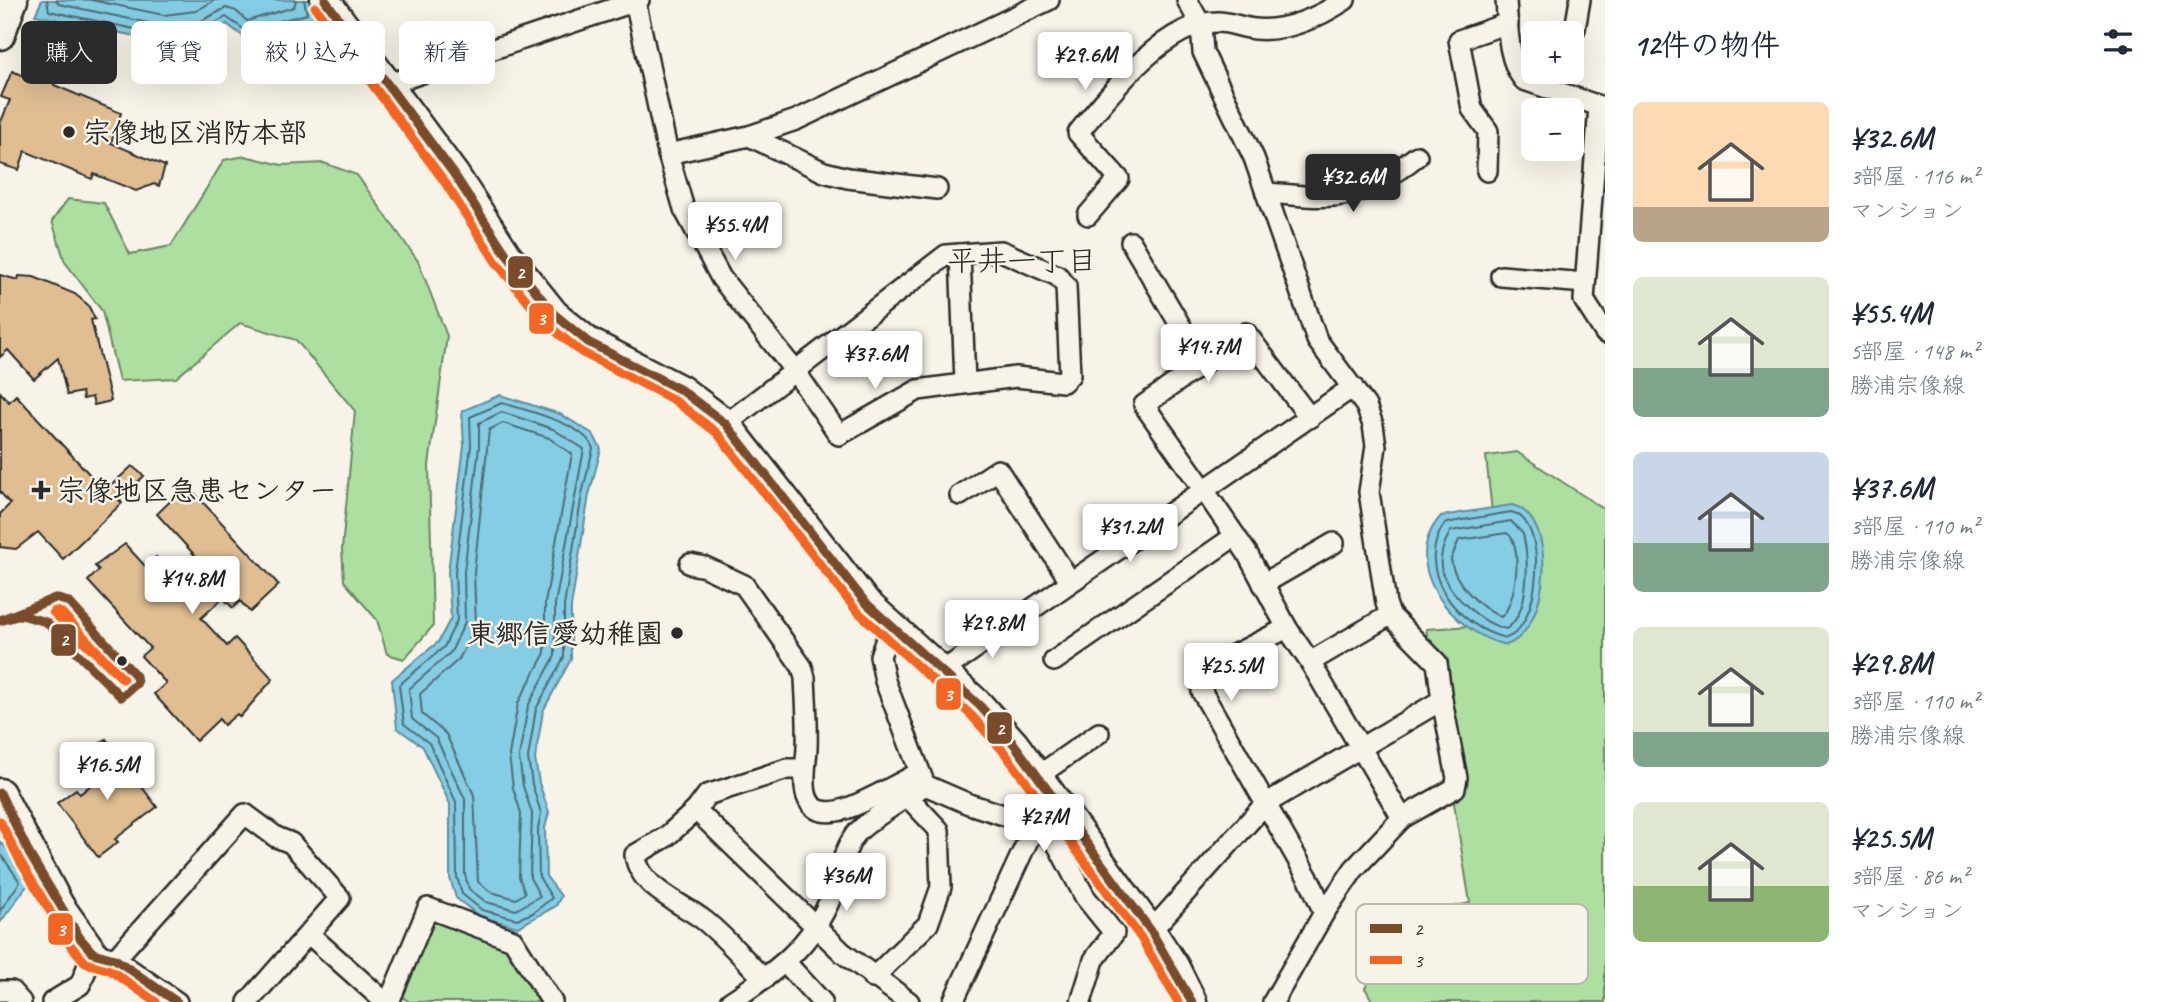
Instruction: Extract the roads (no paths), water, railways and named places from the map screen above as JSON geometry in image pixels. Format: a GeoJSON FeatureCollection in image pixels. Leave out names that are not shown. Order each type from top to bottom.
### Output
{"type":"FeatureCollection","features":[{"type":"Feature","properties":{"kind":"main road"},"geometry":{"type":"LineString","coordinates":[[0,35],[13,0]]}},
{"type":"Feature","properties":{"kind":"main road"},"geometry":{"type":"LineString","coordinates":[[325,0],[389,83],[506,254],[554,314],[588,342],[681,390],[726,424],[840,573],[890,628],[980,706],[1038,776],[1151,931],[1174,966],[1192,1002]]}},
{"type":"Feature","properties":{"kind":"main road"},"geometry":{"type":"LineString","coordinates":[[0,793],[59,905],[104,956]]}},
{"type":"Feature","properties":{"kind":"street"},"geometry":{"type":"LineString","coordinates":[[389,83],[637,0],[668,155],[684,209],[721,278],[795,371],[839,435],[918,390],[1016,377],[1063,382],[1070,375],[1066,286],[1058,276],[1001,251],[946,254],[795,371],[726,424]]}},
{"type":"Feature","properties":{"kind":"street"},"geometry":{"type":"LineString","coordinates":[[668,155],[749,136],[796,120],[1049,0]]}},
{"type":"Feature","properties":{"kind":"street"},"geometry":{"type":"LineString","coordinates":[[1187,0],[1201,25],[1203,52],[1254,158],[1317,340],[1353,387],[1373,425],[1376,446],[1369,492],[1378,566],[1390,615],[1437,663],[1457,778],[1455,789],[1402,818],[1354,869],[1324,913],[1273,1002]]}},
{"type":"Feature","properties":{"kind":"street"},"geometry":{"type":"LineString","coordinates":[[1088,215],[1119,179],[1078,133],[1143,58],[1166,42],[1201,25],[1217,22],[1255,29],[1283,28],[1307,20],[1345,0]]}},
{"type":"Feature","properties":{"kind":"street"},"geometry":{"type":"LineString","coordinates":[[1506,0],[1517,71],[1521,73]]}},
{"type":"Feature","properties":{"kind":"street"},"geometry":{"type":"LineString","coordinates":[[1576,21],[1580,0]]}},
{"type":"Feature","properties":{"kind":"street"},"geometry":{"type":"LineString","coordinates":[[1487,171],[1488,131],[1472,109],[1460,40],[1508,23]]}},
{"type":"Feature","properties":{"kind":"street"},"geometry":{"type":"LineString","coordinates":[[1547,84],[1602,108],[1584,300],[1605,333]]}},
{"type":"Feature","properties":{"kind":"street"},"geometry":{"type":"LineString","coordinates":[[749,136],[824,172],[848,178],[937,188]]}},
{"type":"Feature","properties":{"kind":"street"},"geometry":{"type":"LineString","coordinates":[[1266,193],[1319,197],[1361,193],[1417,156]]}},
{"type":"Feature","properties":{"kind":"street"},"geometry":{"type":"LineString","coordinates":[[1131,242],[1202,362]]}},
{"type":"Feature","properties":{"kind":"street"},"geometry":{"type":"LineString","coordinates":[[960,254],[965,383]]}},
{"type":"Feature","properties":{"kind":"street"},"geometry":{"type":"LineString","coordinates":[[1501,276],[1585,283]]}},
{"type":"Feature","properties":{"kind":"street"},"geometry":{"type":"LineString","coordinates":[[1310,418],[1246,333],[1144,405],[1235,536],[1287,628],[1402,818]]}},
{"type":"Feature","properties":{"kind":"street"},"geometry":{"type":"LineString","coordinates":[[941,672],[1353,387]]}},
{"type":"Feature","properties":{"kind":"street"},"geometry":{"type":"LineString","coordinates":[[960,495],[998,470],[1070,581]]}},
{"type":"Feature","properties":{"kind":"street"},"geometry":{"type":"LineString","coordinates":[[1054,661],[1235,536]]}},
{"type":"Feature","properties":{"kind":"street"},"geometry":{"type":"LineString","coordinates":[[1263,584],[1334,543]]}},
{"type":"Feature","properties":{"kind":"street"},"geometry":{"type":"LineString","coordinates":[[690,564],[705,566],[744,585],[802,667],[805,678],[807,750],[804,769],[805,794],[811,804],[824,812],[839,811],[922,779]]}},
{"type":"Feature","properties":{"kind":"street"},"geometry":{"type":"LineString","coordinates":[[1310,662],[1390,615]]}},
{"type":"Feature","properties":{"kind":"street"},"geometry":{"type":"LineString","coordinates":[[890,628],[880,656],[885,681],[922,779],[969,804],[1035,825],[1057,844],[1085,897],[1114,933],[1094,960],[1081,1002]]}},
{"type":"Feature","properties":{"kind":"street"},"geometry":{"type":"LineString","coordinates":[[1287,628],[1204,670],[1202,692],[1311,883],[1324,913]]}},
{"type":"Feature","properties":{"kind":"street"},"geometry":{"type":"LineString","coordinates":[[1151,931],[1265,804],[1442,700]]}},
{"type":"Feature","properties":{"kind":"street"},"geometry":{"type":"LineString","coordinates":[[1038,776],[1100,733]]}},
{"type":"Feature","properties":{"kind":"street"},"geometry":{"type":"LineString","coordinates":[[764,979],[706,922],[659,891],[637,869],[635,855],[666,837],[696,810],[707,795],[786,769],[804,769]]}},
{"type":"Feature","properties":{"kind":"street"},"geometry":{"type":"LineString","coordinates":[[730,1002],[787,964],[817,925],[833,893],[840,862],[856,834],[908,797],[922,779]]}},
{"type":"Feature","properties":{"kind":"street"},"geometry":{"type":"LineString","coordinates":[[873,978],[928,924],[941,887],[939,830],[908,797]]}},
{"type":"Feature","properties":{"kind":"street"},"geometry":{"type":"LineString","coordinates":[[696,810],[873,978],[909,1002]]}},
{"type":"Feature","properties":{"kind":"street"},"geometry":{"type":"LineString","coordinates":[[52,1002],[80,985],[104,956],[245,814],[276,837],[291,843],[341,898],[248,1002]]}},
{"type":"Feature","properties":{"kind":"street"},"geometry":{"type":"LineString","coordinates":[[953,1002],[1035,825]]}},
{"type":"Feature","properties":{"kind":"street"},"geometry":{"type":"LineString","coordinates":[[309,934],[387,1002],[428,908],[513,940],[552,1002]]}},
{"type":"Feature","properties":{"kind":"street"},"geometry":{"type":"LineString","coordinates":[[104,956],[177,1002]]}},
{"type":"Feature","properties":{"kind":"street"},"geometry":{"type":"LineString","coordinates":[[787,964],[822,1002]]}},
{"type":"Feature","properties":{"kind":"street"},"geometry":{"type":"LineString","coordinates":[[0,992],[11,991],[21,1002]]}},
{"type":"Feature","properties":{"kind":"water"},"geometry":{"type":"Polygon","coordinates":[[[42,0],[309,0],[324,18],[308,21],[241,21],[241,35],[227,24],[227,21],[131,21],[131,35],[117,32],[117,21],[63,21],[35,15],[42,0]]]}},
{"type":"Feature","properties":{"kind":"water"},"geometry":{"type":"Polygon","coordinates":[[[500,395],[560,414],[593,434],[601,449],[589,495],[571,607],[571,659],[543,711],[535,759],[539,783],[549,812],[545,828],[546,876],[561,896],[556,906],[518,927],[479,916],[456,898],[450,878],[450,804],[423,747],[397,728],[392,680],[438,642],[451,618],[448,572],[464,446],[462,411],[500,395]]]}},
{"type":"Feature","properties":{"kind":"water"},"geometry":{"type":"Polygon","coordinates":[[[1512,505],[1527,514],[1537,530],[1543,551],[1543,575],[1532,619],[1521,636],[1506,645],[1468,627],[1451,613],[1428,576],[1425,556],[1429,535],[1441,516],[1512,505]]]}},
{"type":"Feature","properties":{"kind":"water"},"geometry":{"type":"Polygon","coordinates":[[[0,842],[14,856],[29,883],[0,923],[0,842]]]}},
{"type":"Feature","properties":{"kind":"place","name":"宗像地区消防本部"},"geometry":{"type":"Point","coordinates":[69,132]}},
{"type":"Feature","properties":{"kind":"place","name":"宗像地区急患センター"},"geometry":{"type":"Point","coordinates":[41,490]}},
{"type":"Feature","properties":{"kind":"place","name":"東郷信愛幼稚園"},"geometry":{"type":"Point","coordinates":[677,633]}},
{"type":"Feature","properties":{"kind":"district","name":"平井一丁目"},"geometry":{"type":"Point","coordinates":[1022,261]}}]}
